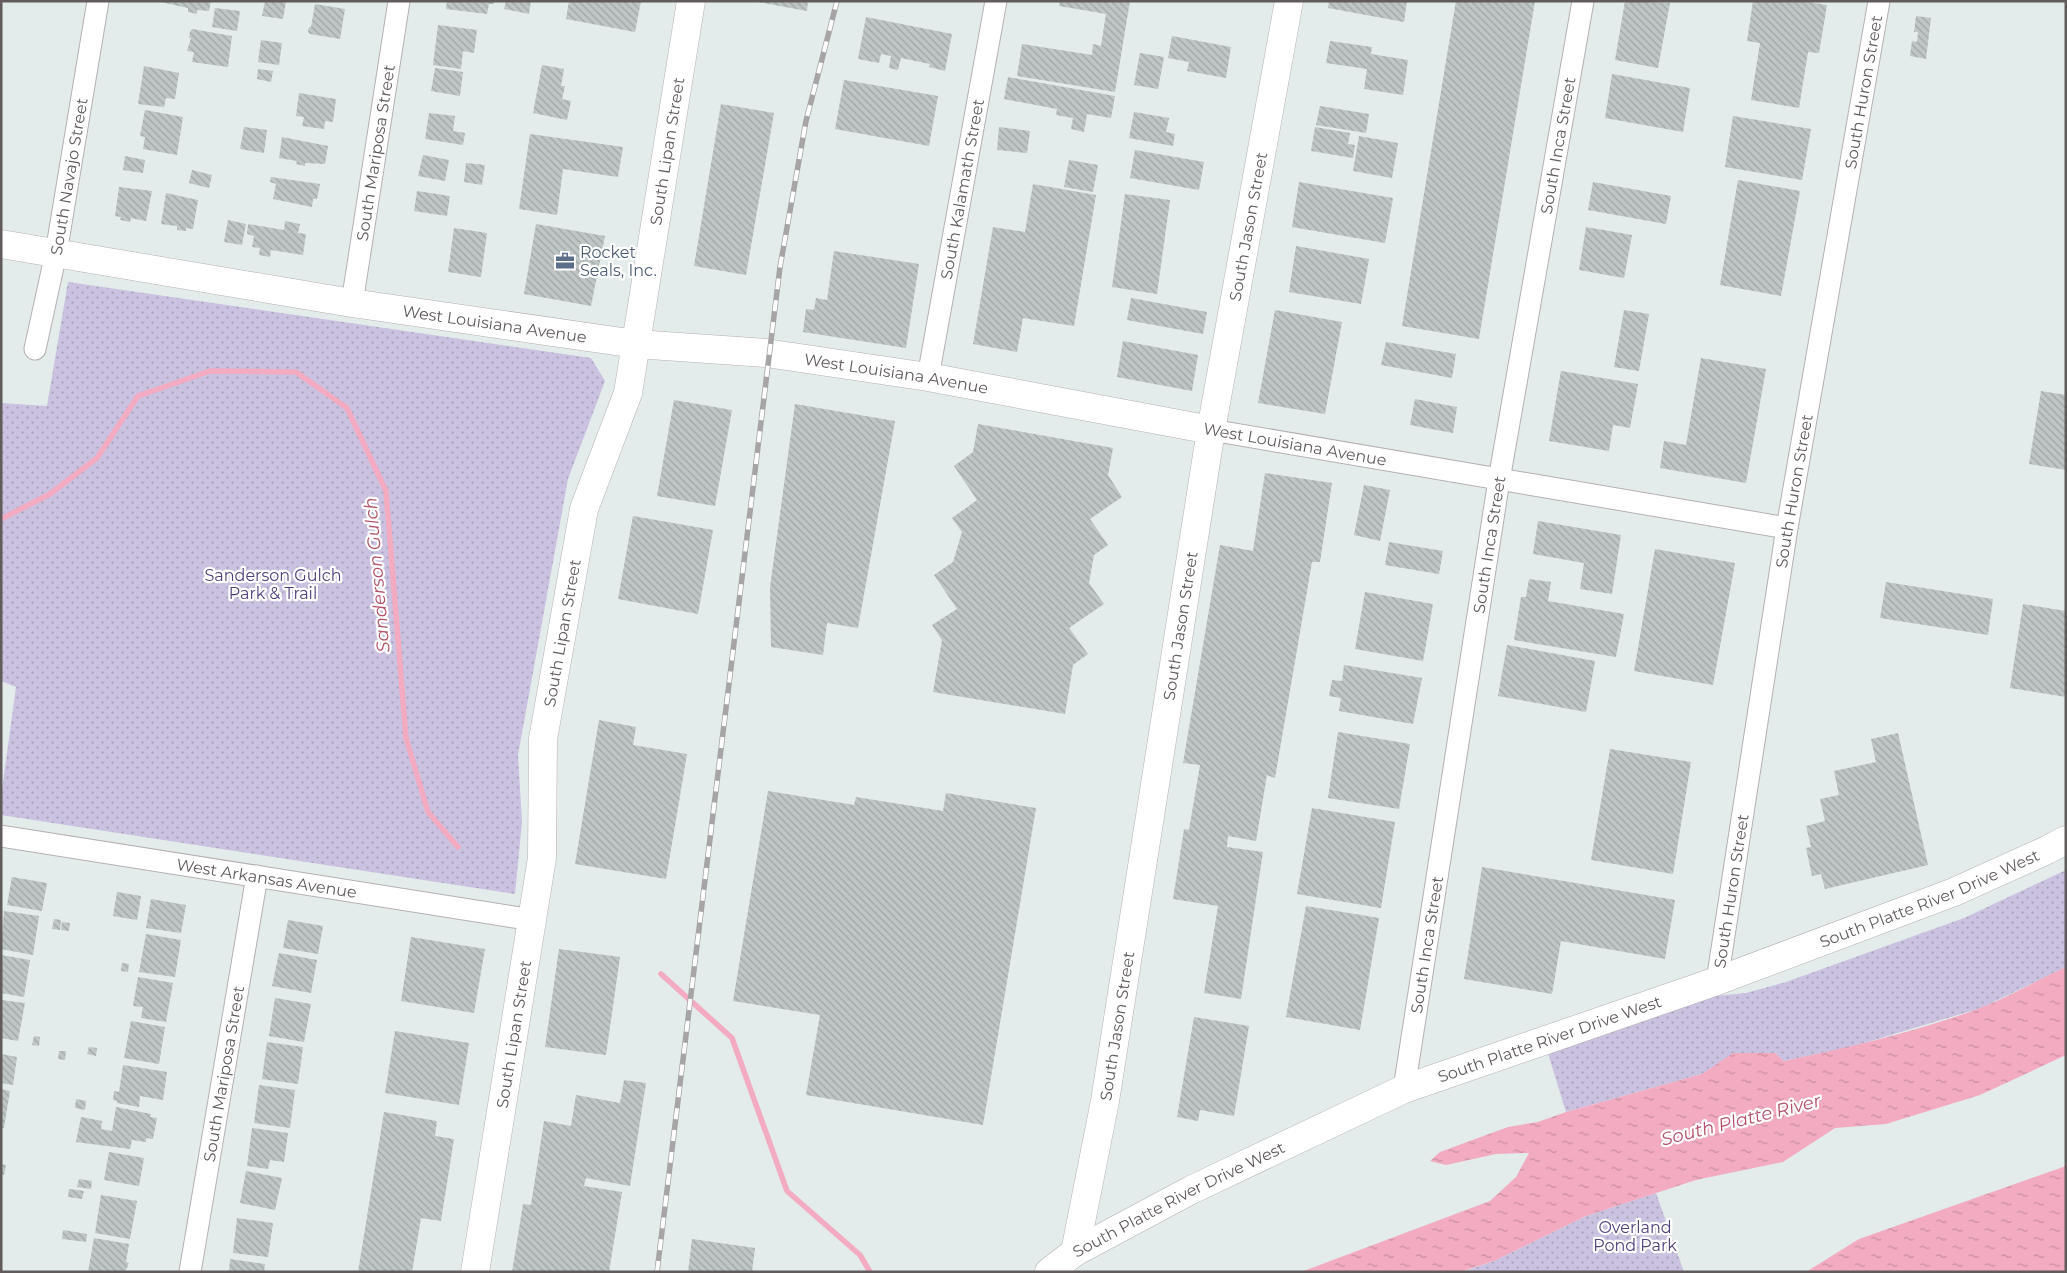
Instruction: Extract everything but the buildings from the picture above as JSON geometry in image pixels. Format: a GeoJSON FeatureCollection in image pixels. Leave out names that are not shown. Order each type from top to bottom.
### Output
{"type":"FeatureCollection","features":[{"type":"Feature","properties":{"kind":"street","name":"South Navajo Street"},"geometry":{"type":"LineString","coordinates":[[35,349],[56,253],[98,1]]}},
{"type":"Feature","properties":{"kind":"street","name":"South Mariposa Street"},"geometry":{"type":"LineString","coordinates":[[352,303],[399,1]]}},
{"type":"Feature","properties":{"kind":"street","name":"South Lipan Street"},"geometry":{"type":"LineString","coordinates":[[475,1272],[542,858],[543,739],[584,509],[628,394],[691,1]]}},
{"type":"Feature","properties":{"kind":"street","name":"South Kalamath Street"},"geometry":{"type":"LineString","coordinates":[[928,377],[996,1]]}},
{"type":"Feature","properties":{"kind":"street","name":"South Jason Street"},"geometry":{"type":"LineString","coordinates":[[1075,1252],[1104,1101],[1211,430],[1289,1]]}},
{"type":"Feature","properties":{"kind":"street","name":"South Inca Street"},"geometry":{"type":"LineString","coordinates":[[1404,1088],[1499,480],[1583,1]]}},
{"type":"Feature","properties":{"kind":"street","name":"South Huron Street"},"geometry":{"type":"LineString","coordinates":[[1717,981],[1787,528],[1879,1]]}},
{"type":"Feature","properties":{"kind":"street","name":"West Louisiana Avenue"},"geometry":{"type":"LineString","coordinates":[[1,244],[352,303],[636,344],[766,353],[928,377],[1211,430],[1787,528]]}},
{"type":"Feature","properties":{"kind":"street","name":"West Arkansas Avenue"},"geometry":{"type":"LineString","coordinates":[[1,836],[533,920]]}},
{"type":"Feature","properties":{"kind":"street","name":"South Platte River Drive West"},"geometry":{"type":"LineString","coordinates":[[1049,1272],[1075,1252],[1239,1166],[1404,1088],[1717,981],[1954,892],[2066,840]]}},
{"type":"Feature","properties":{"kind":"street","name":"South Mariposa Street"},"geometry":{"type":"LineString","coordinates":[[190,1272],[256,876]]}},
{"type":"Feature","properties":{"kind":"green space","name":"Sanderson Gulch Park & Trail"},"geometry":{"type":"Polygon","coordinates":[[[68,282],[591,358],[605,381],[568,479],[518,755],[522,822],[515,894],[1,815],[1,797],[16,687],[1,681],[1,403],[47,406],[68,282]]]}},
{"type":"Feature","properties":{"kind":"green space"},"geometry":{"type":"Polygon","coordinates":[[[2066,870],[2066,967],[1981,1008],[1851,1047],[1784,1061],[1775,1053],[1734,1053],[1702,1074],[1566,1112],[1546,1047],[1695,998],[1746,993],[1786,982],[1964,918],[2066,870]]]}},
{"type":"Feature","properties":{"kind":"green space","name":"Overland Pond Park"},"geometry":{"type":"Polygon","coordinates":[[[1656,1193],[1684,1272],[1462,1272],[1494,1261],[1586,1216],[1656,1193]]]}},
{"type":"Feature","properties":{"kind":"water","name":"South Platte River"},"geometry":{"type":"Polygon","coordinates":[[[2066,967],[2066,1055],[1980,1095],[1886,1124],[1835,1128],[1783,1162],[1696,1180],[1586,1216],[1494,1261],[1460,1272],[1301,1272],[1490,1201],[1516,1177],[1529,1153],[1496,1154],[1446,1165],[1430,1161],[1440,1152],[1508,1127],[1538,1122],[1566,1112],[1702,1074],[1733,1053],[1775,1053],[1784,1061],[1907,1032],[1991,1004],[2066,967]]]}},
{"type":"Feature","properties":{"kind":"water"},"geometry":{"type":"Polygon","coordinates":[[[2066,1166],[2066,1272],[1806,1272],[1859,1239],[2066,1166]]]}},
{"type":"Feature","properties":{"kind":"waterway","name":"Sanderson Gulch"},"geometry":{"type":"LineString","coordinates":[[1,519],[50,494],[97,458],[138,396],[210,371],[296,372],[347,408],[386,491],[406,738],[428,812],[458,847]]}},
{"type":"Feature","properties":{"kind":"waterway","name":"Sanderson Gulch"},"geometry":{"type":"LineString","coordinates":[[661,974],[732,1038],[787,1191],[860,1255],[870,1272]]}},
{"type":"Feature","properties":{"kind":"railway"},"geometry":{"type":"LineString","coordinates":[[657,1272],[780,267],[806,121],[837,1]]}},
{"type":"Feature","properties":{"kind":"place","name":"Rocket Seals, Inc."},"geometry":{"type":"Point","coordinates":[565,261]}}]}
